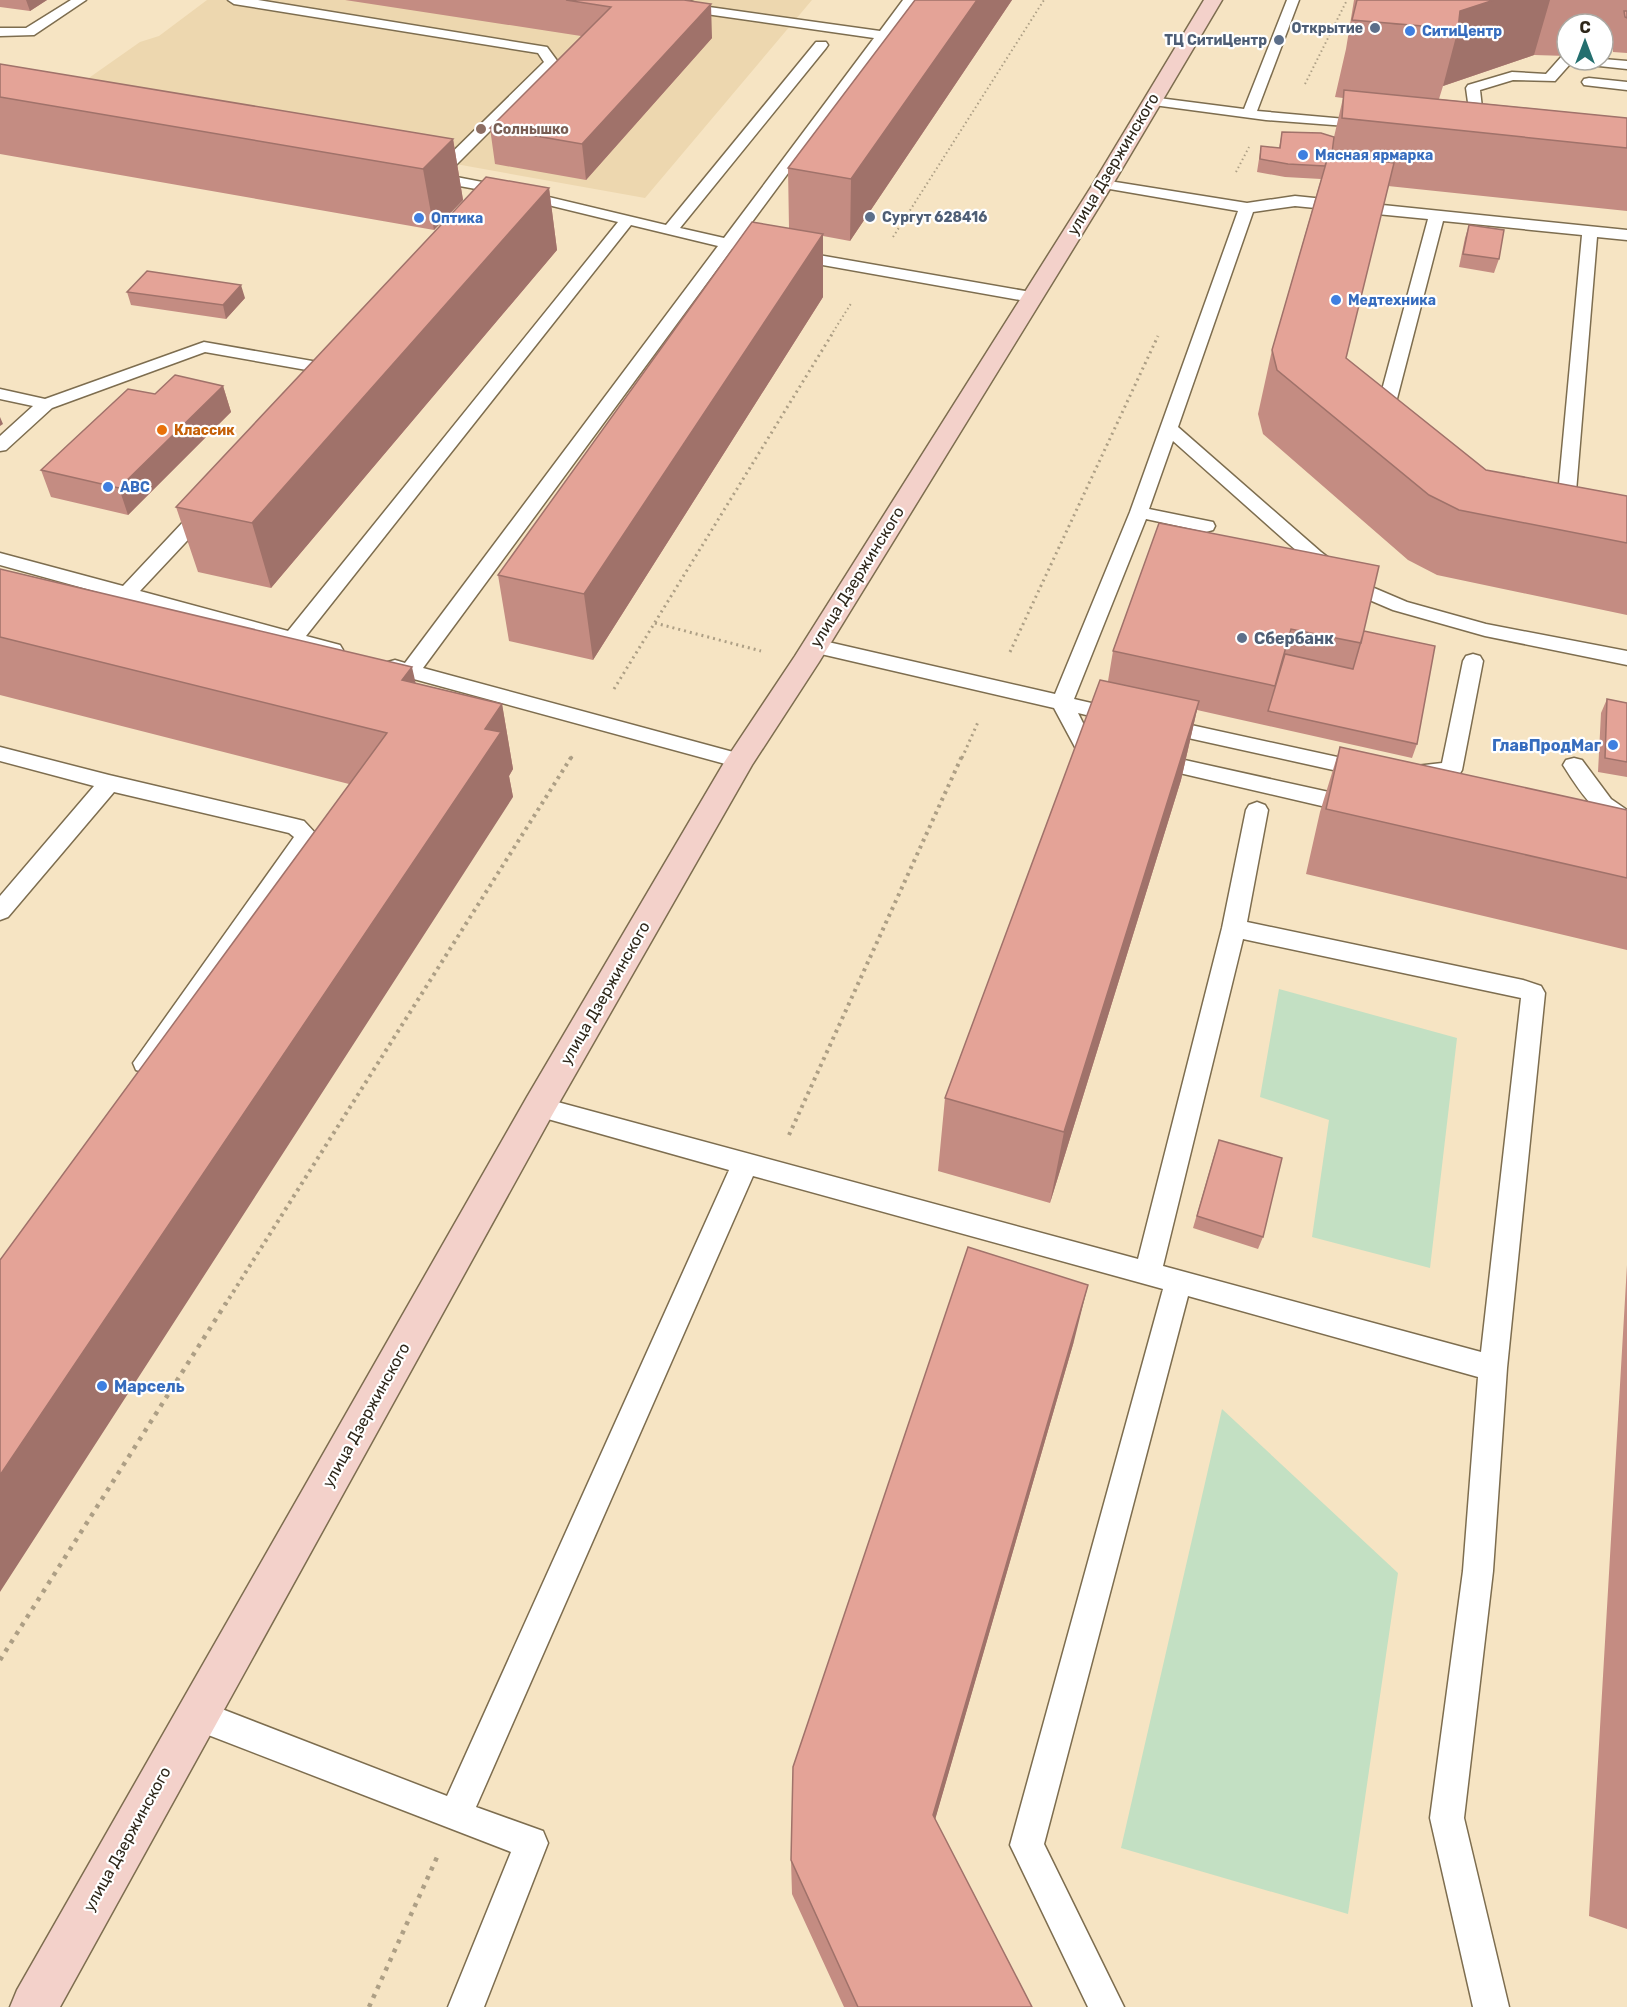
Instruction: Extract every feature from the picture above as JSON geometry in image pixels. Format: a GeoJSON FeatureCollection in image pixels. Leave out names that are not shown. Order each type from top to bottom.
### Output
{"type":"FeatureCollection","features":[{"type":"Feature","properties":{"kind":"main road","name":"улица Дзержинского"},"geometry":{"type":"LineString","coordinates":[[34,2007],[539,1107],[740,760],[815,646],[1103,184],[1213,0]]}},
{"type":"Feature","properties":{"kind":"lane"},"geometry":{"type":"LineString","coordinates":[[0,32],[30,32],[80,0]]}},
{"type":"Feature","properties":{"kind":"lane"},"geometry":{"type":"LineString","coordinates":[[234,0],[296,4],[542,50],[550,62],[436,177]]}},
{"type":"Feature","properties":{"kind":"lane"},"geometry":{"type":"LineString","coordinates":[[677,0],[699,9],[885,36]]}},
{"type":"Feature","properties":{"kind":"lane"},"geometry":{"type":"LineString","coordinates":[[410,671],[910,0]]}},
{"type":"Feature","properties":{"kind":"lane"},"geometry":{"type":"LineString","coordinates":[[1249,113],[1293,0]]}},
{"type":"Feature","properties":{"kind":"lane"},"geometry":{"type":"LineString","coordinates":[[670,230],[821,45]]}},
{"type":"Feature","properties":{"kind":"lane"},"geometry":{"type":"LineString","coordinates":[[1478,135],[1473,88],[1512,76],[1550,78],[1555,72]]}},
{"type":"Feature","properties":{"kind":"lane"},"geometry":{"type":"LineString","coordinates":[[1589,82],[1627,86]]}},
{"type":"Feature","properties":{"kind":"lane"},"geometry":{"type":"LineString","coordinates":[[1151,101],[1266,116],[1384,127]]}},
{"type":"Feature","properties":{"kind":"lane"},"geometry":{"type":"LineString","coordinates":[[1475,104],[1494,106]]}},
{"type":"Feature","properties":{"kind":"lane"},"geometry":{"type":"LineString","coordinates":[[412,173],[503,190],[728,244],[1031,297]]}},
{"type":"Feature","properties":{"kind":"lane"},"geometry":{"type":"LineString","coordinates":[[1103,184],[1247,208],[1295,201],[1627,235]]}},
{"type":"Feature","properties":{"kind":"lane"},"geometry":{"type":"LineString","coordinates":[[487,207],[503,190]]}},
{"type":"Feature","properties":{"kind":"lane"},"geometry":{"type":"LineString","coordinates":[[1247,208],[1139,512],[1062,703],[1083,744],[1381,812]]}},
{"type":"Feature","properties":{"kind":"lane"},"geometry":{"type":"LineString","coordinates":[[1401,430],[1384,416],[1437,216]]}},
{"type":"Feature","properties":{"kind":"lane"},"geometry":{"type":"LineString","coordinates":[[293,639],[627,220]]}},
{"type":"Feature","properties":{"kind":"lane"},"geometry":{"type":"LineString","coordinates":[[1565,516],[1590,232]]}},
{"type":"Feature","properties":{"kind":"lane"},"geometry":{"type":"LineString","coordinates":[[0,446],[46,404],[204,347],[339,366],[319,387]]}},
{"type":"Feature","properties":{"kind":"lane"},"geometry":{"type":"LineString","coordinates":[[0,394],[46,404]]}},
{"type":"Feature","properties":{"kind":"lane"},"geometry":{"type":"LineString","coordinates":[[1169,428],[1314,556],[1353,586],[1400,606],[1485,630],[1627,658]]}},
{"type":"Feature","properties":{"kind":"lane"},"geometry":{"type":"LineString","coordinates":[[127,594],[215,499]]}},
{"type":"Feature","properties":{"kind":"lane"},"geometry":{"type":"LineString","coordinates":[[1139,512],[1206,526]]}},
{"type":"Feature","properties":{"kind":"lane"},"geometry":{"type":"LineString","coordinates":[[1543,512],[1586,519]]}},
{"type":"Feature","properties":{"kind":"lane"},"geometry":{"type":"LineString","coordinates":[[0,560],[357,656]]}},
{"type":"Feature","properties":{"kind":"lane"},"geometry":{"type":"LineString","coordinates":[[815,646],[1062,703],[1386,773],[1451,770],[1473,661]]}},
{"type":"Feature","properties":{"kind":"lane"},"geometry":{"type":"LineString","coordinates":[[378,662],[740,760]]}},
{"type":"Feature","properties":{"kind":"lane"},"geometry":{"type":"LineString","coordinates":[[0,754],[109,783],[296,827],[307,836],[133,1079]]}},
{"type":"Feature","properties":{"kind":"lane"},"geometry":{"type":"LineString","coordinates":[[1574,765],[1623,834]]}},
{"type":"Feature","properties":{"kind":"lane"},"geometry":{"type":"LineString","coordinates":[[0,911],[109,783]]}},
{"type":"Feature","properties":{"kind":"lane"},"geometry":{"type":"LineString","coordinates":[[1106,2007],[1027,1845],[1163,1279],[1257,810]]}},
{"type":"Feature","properties":{"kind":"lane"},"geometry":{"type":"LineString","coordinates":[[1234,928],[1533,993],[1493,1368],[1478,1570],[1447,1818],[1491,2007]]}},
{"type":"Feature","properties":{"kind":"lane"},"geometry":{"type":"LineString","coordinates":[[539,1107],[1493,1368]]}},
{"type":"Feature","properties":{"kind":"lane"},"geometry":{"type":"LineString","coordinates":[[455,1816],[759,1168]]}},
{"type":"Feature","properties":{"kind":"lane"},"geometry":{"type":"LineString","coordinates":[[196,1715],[455,1816],[531,1843],[466,2007]]}},
{"type":"Feature","properties":{"kind":"path"},"geometry":{"type":"LineString","coordinates":[[0,1660],[595,721],[872,270],[1044,0]]}},
{"type":"Feature","properties":{"kind":"path"},"geometry":{"type":"LineString","coordinates":[[1220,203],[1266,116],[1296,103],[1347,0]]}},
{"type":"Feature","properties":{"kind":"path"},"geometry":{"type":"LineString","coordinates":[[759,1168],[993,687],[1160,332]]}},
{"type":"Feature","properties":{"kind":"path"},"geometry":{"type":"LineString","coordinates":[[369,2007],[455,1816]]}},
{"type":"Feature","properties":{"kind":"shaded area","name":"Солнышко"},"geometry":{"type":"Polygon","coordinates":[[[207,0],[812,0],[645,198],[66,94],[140,42],[159,36],[207,0]]]}},
{"type":"Feature","properties":{"kind":"green space"},"geometry":{"type":"Polygon","coordinates":[[[1279,989],[1457,1038],[1430,1268],[1312,1237],[1329,1120],[1260,1097],[1279,989]]]}},
{"type":"Feature","properties":{"kind":"green space"},"geometry":{"type":"Polygon","coordinates":[[[1222,1409],[1398,1573],[1348,1914],[1121,1848],[1222,1409]]]}},
{"type":"Feature","properties":{"kind":"building"},"geometry":{"type":"Polygon","coordinates":[[[566,0],[684,0],[711,4],[582,144],[490,128],[611,7],[566,0]]]}},
{"type":"Feature","properties":{"kind":"building"},"geometry":{"type":"Polygon","coordinates":[[[915,0],[977,0],[851,179],[788,168],[915,0]]]}},
{"type":"Feature","properties":{"kind":"building"},"geometry":{"type":"Polygon","coordinates":[[[1357,0],[1494,0],[1460,11],[1458,29],[1352,20],[1357,0]]]}},
{"type":"Feature","properties":{"kind":"building"},"geometry":{"type":"Polygon","coordinates":[[[0,64],[453,139],[423,169],[0,97],[0,64]]]}},
{"type":"Feature","properties":{"kind":"building"},"geometry":{"type":"Polygon","coordinates":[[[1344,90],[1627,118],[1627,148],[1342,118],[1344,90]]]}},
{"type":"Feature","properties":{"kind":"building"},"geometry":{"type":"Polygon","coordinates":[[[1282,132],[1321,133],[1334,137],[1332,153],[1329,153],[1325,166],[1288,164],[1260,159],[1261,146],[1280,148],[1282,132]]]}},
{"type":"Feature","properties":{"kind":"building"},"geometry":{"type":"Polygon","coordinates":[[[1329,153],[1394,163],[1346,358],[1486,470],[1627,496],[1627,543],[1459,510],[1429,495],[1277,370],[1272,350],[1329,153]]]}},
{"type":"Feature","properties":{"kind":"building"},"geometry":{"type":"Polygon","coordinates":[[[486,177],[549,188],[252,523],[176,507],[486,177]]]}},
{"type":"Feature","properties":{"kind":"building"},"geometry":{"type":"Polygon","coordinates":[[[752,222],[823,234],[584,594],[498,575],[752,222]]]}},
{"type":"Feature","properties":{"kind":"building"},"geometry":{"type":"Polygon","coordinates":[[[1469,225],[1504,230],[1499,259],[1463,254],[1469,225]]]}},
{"type":"Feature","properties":{"kind":"building"},"geometry":{"type":"Polygon","coordinates":[[[147,271],[241,285],[223,305],[127,292],[147,271]]]}},
{"type":"Feature","properties":{"kind":"building"},"geometry":{"type":"Polygon","coordinates":[[[175,375],[223,386],[119,488],[41,470],[128,389],[155,394],[175,375]]]}},
{"type":"Feature","properties":{"kind":"building","name":"Сбербанк"},"geometry":{"type":"Polygon","coordinates":[[[1159,523],[1379,566],[1361,643],[1291,629],[1275,686],[1113,651],[1159,523]]]}},
{"type":"Feature","properties":{"kind":"building"},"geometry":{"type":"Polygon","coordinates":[[[0,569],[412,667],[402,680],[502,704],[485,729],[501,732],[0,1475],[0,1260],[387,733],[0,637],[0,569]]]}},
{"type":"Feature","properties":{"kind":"building"},"geometry":{"type":"Polygon","coordinates":[[[1364,631],[1435,646],[1417,744],[1268,711],[1285,654],[1353,669],[1364,631]]]}},
{"type":"Feature","properties":{"kind":"building"},"geometry":{"type":"Polygon","coordinates":[[[1100,680],[1199,701],[1064,1132],[945,1098],[1100,680]]]}},
{"type":"Feature","properties":{"kind":"building"},"geometry":{"type":"Polygon","coordinates":[[[1607,699],[1627,703],[1627,762],[1605,758],[1607,699]]]}},
{"type":"Feature","properties":{"kind":"building"},"geometry":{"type":"Polygon","coordinates":[[[1340,747],[1627,810],[1627,878],[1326,809],[1340,747]]]}},
{"type":"Feature","properties":{"kind":"building"},"geometry":{"type":"Polygon","coordinates":[[[1219,1140],[1282,1158],[1263,1237],[1197,1216],[1219,1140]]]}},
{"type":"Feature","properties":{"kind":"building"},"geometry":{"type":"Polygon","coordinates":[[[968,1247],[1088,1285],[933,1815],[1032,2007],[858,2007],[791,1860],[793,1767],[968,1247]]]}},
{"type":"Feature","properties":{"kind":"place","name":"Открытие"},"geometry":{"type":"Point","coordinates":[1375,28]}},
{"type":"Feature","properties":{"kind":"place","name":"СитиЦентр"},"geometry":{"type":"Point","coordinates":[1410,31]}},
{"type":"Feature","properties":{"kind":"place","name":"ТЦ СитиЦентр"},"geometry":{"type":"Point","coordinates":[1279,40]}},
{"type":"Feature","properties":{"kind":"place","name":"Солнышко"},"geometry":{"type":"Point","coordinates":[481,129]}},
{"type":"Feature","properties":{"kind":"place","name":"Мясная ярмарка"},"geometry":{"type":"Point","coordinates":[1303,155]}},
{"type":"Feature","properties":{"kind":"place","name":"Сургут 628416"},"geometry":{"type":"Point","coordinates":[870,217]}},
{"type":"Feature","properties":{"kind":"place","name":"Оптика"},"geometry":{"type":"Point","coordinates":[419,218]}},
{"type":"Feature","properties":{"kind":"place","name":"Медтехника"},"geometry":{"type":"Point","coordinates":[1336,300]}},
{"type":"Feature","properties":{"kind":"place","name":"Классик"},"geometry":{"type":"Point","coordinates":[162,430]}},
{"type":"Feature","properties":{"kind":"place","name":"ABC"},"geometry":{"type":"Point","coordinates":[108,487]}},
{"type":"Feature","properties":{"kind":"place","name":"Сбербанк"},"geometry":{"type":"Point","coordinates":[1242,638]}},
{"type":"Feature","properties":{"kind":"place","name":"ГлавПродМаг"},"geometry":{"type":"Point","coordinates":[1613,745]}},
{"type":"Feature","properties":{"kind":"place","name":"Марсель"},"geometry":{"type":"Point","coordinates":[102,1386]}}]}
